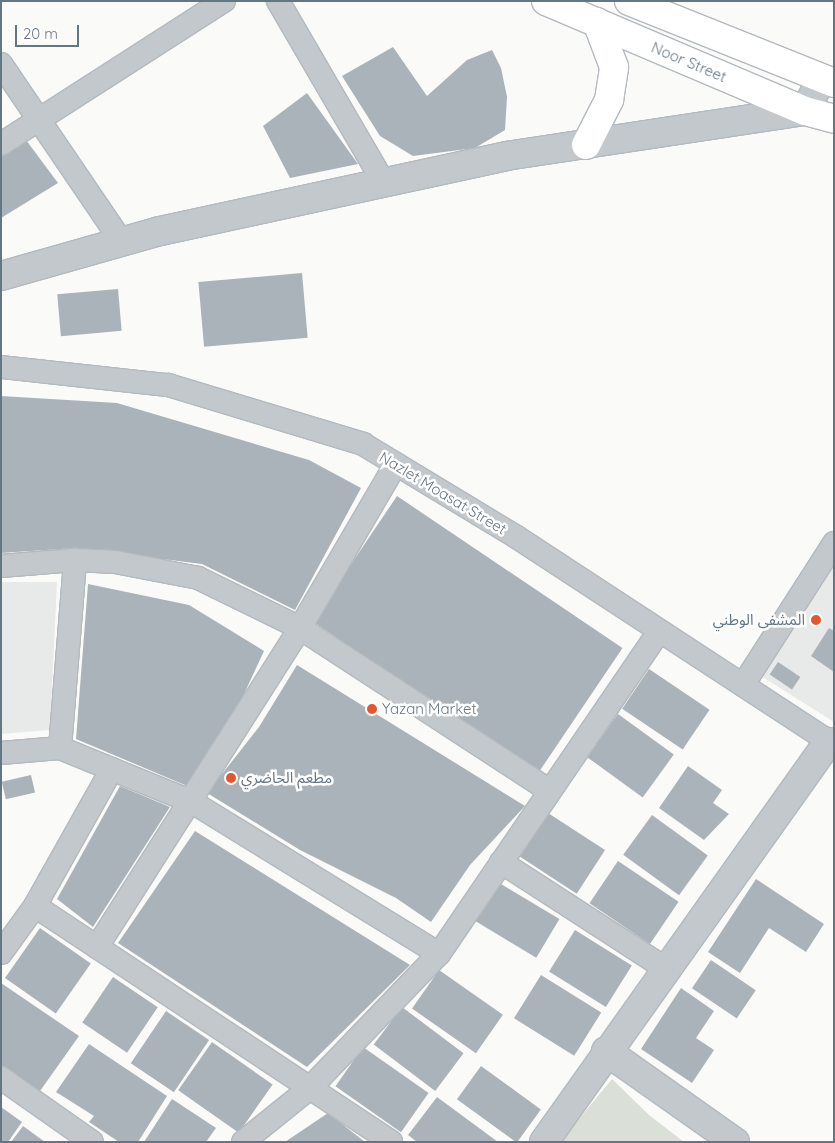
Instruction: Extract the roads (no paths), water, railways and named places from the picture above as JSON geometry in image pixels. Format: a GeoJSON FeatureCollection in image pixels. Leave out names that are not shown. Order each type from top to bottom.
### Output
{"type":"FeatureCollection","features":[{"type":"Feature","properties":{"kind":"main road","name":"Noor Street"},"geometry":{"type":"LineString","coordinates":[[546,1],[805,111],[834,119]]}},
{"type":"Feature","properties":{"kind":"main road"},"geometry":{"type":"LineString","coordinates":[[629,1],[827,82]]}},
{"type":"Feature","properties":{"kind":"main road"},"geometry":{"type":"LineString","coordinates":[[586,144],[609,100],[614,67],[598,22]]}},
{"type":"Feature","properties":{"kind":"street"},"geometry":{"type":"LineString","coordinates":[[1,144],[224,1]]}},
{"type":"Feature","properties":{"kind":"street"},"geometry":{"type":"LineString","coordinates":[[278,1],[384,183]]}},
{"type":"Feature","properties":{"kind":"street"},"geometry":{"type":"LineString","coordinates":[[1,64],[37,121],[122,242]]}},
{"type":"Feature","properties":{"kind":"street"},"geometry":{"type":"LineString","coordinates":[[1,276],[122,242],[506,156],[805,111],[827,82]]}},
{"type":"Feature","properties":{"kind":"street","name":"Nazlet Moasat Street"},"geometry":{"type":"LineString","coordinates":[[1,367],[168,385],[363,444],[515,536],[831,743]]}},
{"type":"Feature","properties":{"kind":"street"},"geometry":{"type":"LineString","coordinates":[[97,947],[192,802],[300,628],[396,464]]}},
{"type":"Feature","properties":{"kind":"street"},"geometry":{"type":"LineString","coordinates":[[743,686],[834,543]]}},
{"type":"Feature","properties":{"kind":"street"},"geometry":{"type":"LineString","coordinates":[[60,748],[75,560]]}},
{"type":"Feature","properties":{"kind":"street"},"geometry":{"type":"LineString","coordinates":[[1,566],[75,560],[115,562],[198,578],[300,628],[550,791]]}},
{"type":"Feature","properties":{"kind":"street"},"geometry":{"type":"LineString","coordinates":[[243,1142],[310,1088],[439,954],[659,631]]}},
{"type":"Feature","properties":{"kind":"street"},"geometry":{"type":"LineString","coordinates":[[544,1142],[606,1051],[831,743]]}},
{"type":"Feature","properties":{"kind":"street"},"geometry":{"type":"LineString","coordinates":[[1,753],[60,748],[192,802],[439,954]]}},
{"type":"Feature","properties":{"kind":"street"},"geometry":{"type":"LineString","coordinates":[[1,953],[35,906],[112,769]]}},
{"type":"Feature","properties":{"kind":"street"},"geometry":{"type":"LineString","coordinates":[[501,862],[666,968]]}},
{"type":"Feature","properties":{"kind":"street"},"geometry":{"type":"LineString","coordinates":[[35,906],[390,1142]]}},
{"type":"Feature","properties":{"kind":"street"},"geometry":{"type":"LineString","coordinates":[[606,1051],[735,1142]]}},
{"type":"Feature","properties":{"kind":"street"},"geometry":{"type":"LineString","coordinates":[[1,1078],[92,1142]]}},
{"type":"Feature","properties":{"kind":"place","name":"المشفى الوطني"},"geometry":{"type":"Point","coordinates":[816,620]}},
{"type":"Feature","properties":{"kind":"place","name":"Yazan Market"},"geometry":{"type":"Point","coordinates":[372,709]}},
{"type":"Feature","properties":{"kind":"place","name":"مطعم الحاضري"},"geometry":{"type":"Point","coordinates":[231,778]}}]}
